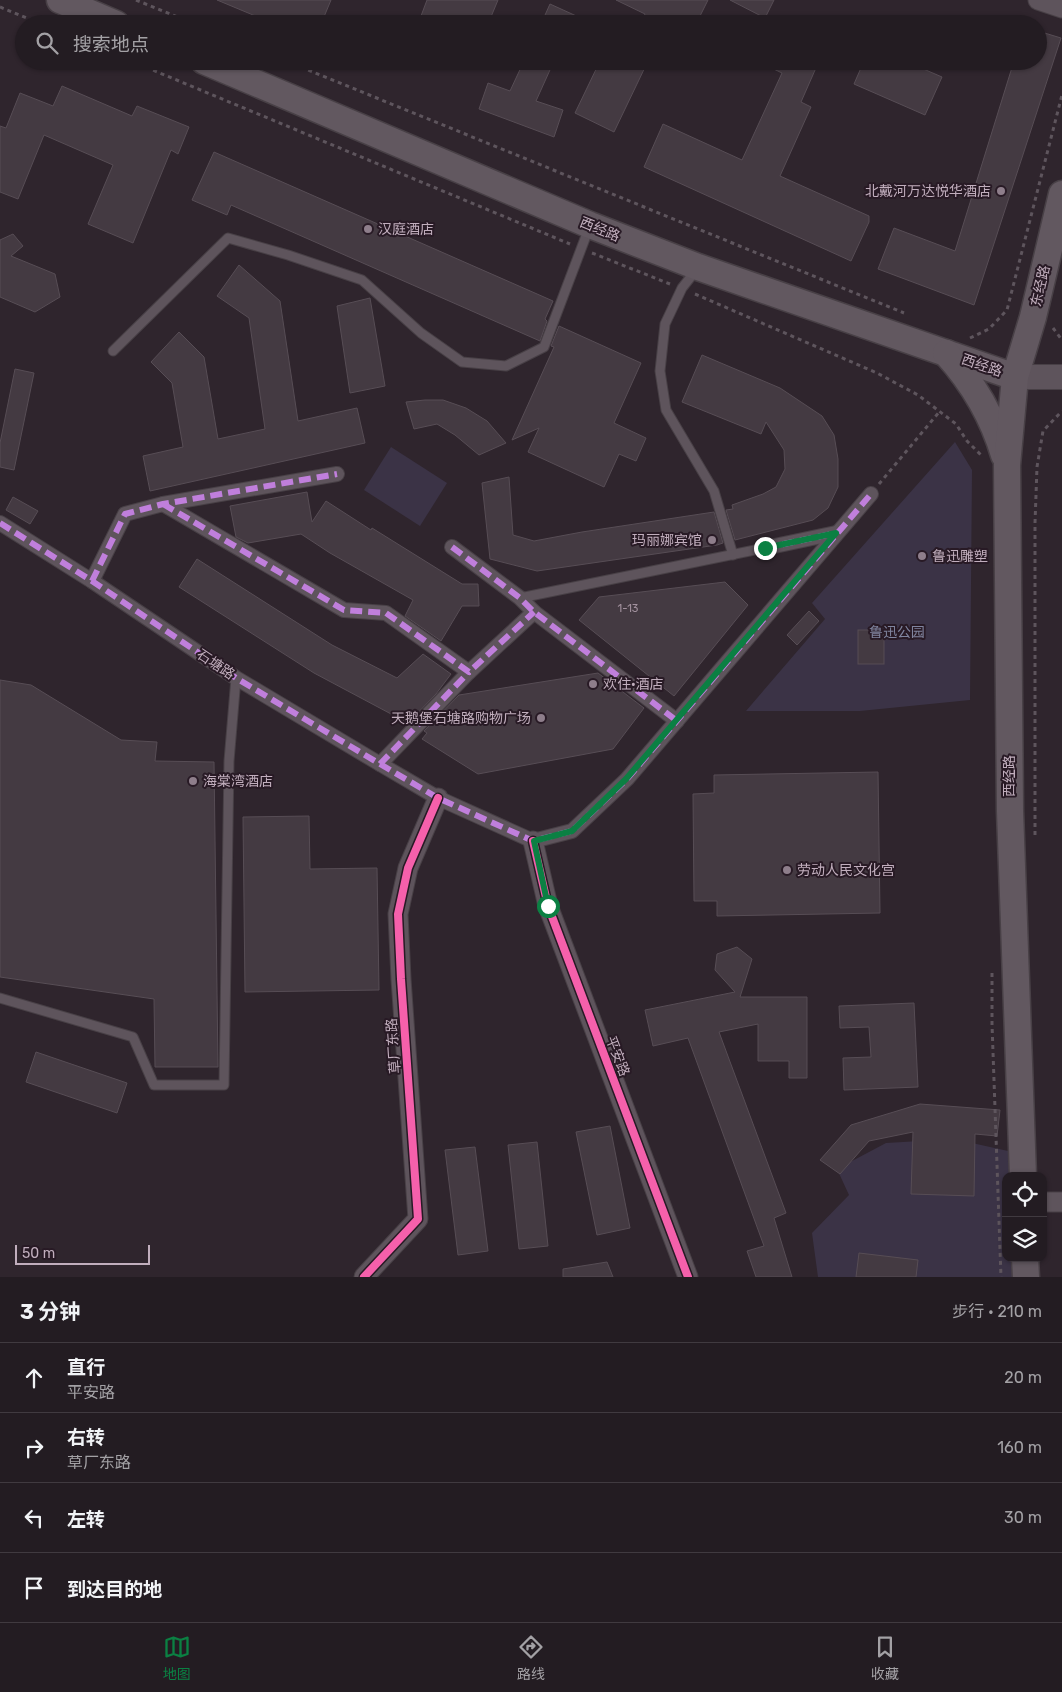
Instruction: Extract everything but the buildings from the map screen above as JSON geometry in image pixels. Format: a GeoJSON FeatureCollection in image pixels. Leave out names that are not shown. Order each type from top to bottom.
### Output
{"type":"FeatureCollection","features":[{"type":"Feature","properties":{"kind":"main road"},"geometry":{"type":"LineString","coordinates":[[60,0],[95,15]]}},
{"type":"Feature","properties":{"kind":"main road","name":"西经路"},"geometry":{"type":"LineString","coordinates":[[225,70],[590,225],[698,267],[956,346],[1015,377],[1007,465],[1010,811],[1023,1172]]}},
{"type":"Feature","properties":{"kind":"main road","name":"东经路"},"geometry":{"type":"LineString","coordinates":[[1015,377],[1033,317],[1062,194]]}},
{"type":"Feature","properties":{"kind":"main road"},"geometry":{"type":"LineString","coordinates":[[956,346],[958,367],[976,391],[997,430],[1007,465]]}},
{"type":"Feature","properties":{"kind":"main road"},"geometry":{"type":"LineString","coordinates":[[1025,1262],[1026,1277]]}},
{"type":"Feature","properties":{"kind":"street"},"geometry":{"type":"LineString","coordinates":[[1038,0],[1062,8]]}},
{"type":"Feature","properties":{"kind":"street"},"geometry":{"type":"LineString","coordinates":[[1015,377],[1062,378]]}},
{"type":"Feature","properties":{"kind":"street"},"geometry":{"type":"LineString","coordinates":[[92,581],[125,514],[163,504],[337,474]]}},
{"type":"Feature","properties":{"kind":"street"},"geometry":{"type":"LineString","coordinates":[[438,798],[534,841],[572,831],[626,779],[677,722],[871,494]]}},
{"type":"Feature","properties":{"kind":"street"},"geometry":{"type":"LineString","coordinates":[[163,504],[344,610],[386,613],[469,672]]}},
{"type":"Feature","properties":{"kind":"street","name":"石塘路"},"geometry":{"type":"LineString","coordinates":[[0,523],[92,581],[236,678],[438,798]]}},
{"type":"Feature","properties":{"kind":"street"},"geometry":{"type":"LineString","coordinates":[[765,548],[836,533]]}},
{"type":"Feature","properties":{"kind":"street"},"geometry":{"type":"LineString","coordinates":[[452,547],[677,722]]}},
{"type":"Feature","properties":{"kind":"street"},"geometry":{"type":"LineString","coordinates":[[380,764],[469,672],[534,612]]}},
{"type":"Feature","properties":{"kind":"street","name":"草厂东路"},"geometry":{"type":"LineString","coordinates":[[364,1277],[418,1219],[398,914],[408,868],[438,798]]}},
{"type":"Feature","properties":{"kind":"street","name":"平安路"},"geometry":{"type":"LineString","coordinates":[[534,841],[548,906],[688,1277]]}},
{"type":"Feature","properties":{"kind":"street"},"geometry":{"type":"LineString","coordinates":[[1047,1202],[1062,1202]]}},
{"type":"Feature","properties":{"kind":"lane"},"geometry":{"type":"LineString","coordinates":[[113,351],[228,238],[288,255],[362,280],[421,333],[462,362],[506,366],[544,347],[590,225]]}},
{"type":"Feature","properties":{"kind":"lane"},"geometry":{"type":"LineString","coordinates":[[698,267],[682,288],[665,324],[660,371],[666,410],[714,491],[733,555]]}},
{"type":"Feature","properties":{"kind":"lane"},"geometry":{"type":"LineString","coordinates":[[520,598],[765,548]]}},
{"type":"Feature","properties":{"kind":"lane"},"geometry":{"type":"LineString","coordinates":[[0,998],[133,1036],[154,1085],[224,1084],[229,761],[236,678]]}},
{"type":"Feature","properties":{"kind":"path"},"geometry":{"type":"LineString","coordinates":[[136,0],[172,15]]}},
{"type":"Feature","properties":{"kind":"path"},"geometry":{"type":"LineString","coordinates":[[0,6],[20,15]]}},
{"type":"Feature","properties":{"kind":"path"},"geometry":{"type":"LineString","coordinates":[[308,70],[908,315]]}},
{"type":"Feature","properties":{"kind":"path"},"geometry":{"type":"LineString","coordinates":[[956,346],[989,329],[1007,310],[1062,95]]}},
{"type":"Feature","properties":{"kind":"path"},"geometry":{"type":"LineString","coordinates":[[1050,323],[1062,340]]}},
{"type":"Feature","properties":{"kind":"path"},"geometry":{"type":"LineString","coordinates":[[871,494],[940,411]]}},
{"type":"Feature","properties":{"kind":"path"},"geometry":{"type":"LineString","coordinates":[[1035,840],[1034,523],[1037,467],[1043,431],[1062,411]]}},
{"type":"Feature","properties":{"kind":"green space","name":"鲁迅公园"},"geometry":{"type":"Polygon","coordinates":[[[955,442],[972,470],[970,700],[860,711],[746,711],[825,619],[812,603],[955,442]]]}},
{"type":"Feature","properties":{"kind":"green space"},"geometry":{"type":"Polygon","coordinates":[[[391,447],[447,483],[420,526],[364,490],[391,447]]]}},
{"type":"Feature","properties":{"kind":"green space"},"geometry":{"type":"Polygon","coordinates":[[[954,1139],[1017,1153],[1017,1172],[1002,1172],[1002,1262],[1019,1262],[1019,1277],[818,1277],[812,1233],[849,1195],[837,1169],[886,1143],[954,1139]]]}},
{"type":"Feature","properties":{"kind":"marked path"},"geometry":{"type":"LineString","coordinates":[[92,581],[125,514],[163,504],[337,474]]}},
{"type":"Feature","properties":{"kind":"marked path"},"geometry":{"type":"LineString","coordinates":[[0,523],[92,581],[236,678],[380,764],[438,798],[533,841],[572,831],[627,779],[871,494]]}},
{"type":"Feature","properties":{"kind":"marked path"},"geometry":{"type":"LineString","coordinates":[[163,504],[344,610],[386,613],[469,672],[534,612]]}},
{"type":"Feature","properties":{"kind":"marked path"},"geometry":{"type":"LineString","coordinates":[[765,548],[836,533]]}},
{"type":"Feature","properties":{"kind":"marked path"},"geometry":{"type":"LineString","coordinates":[[452,547],[677,721]]}},
{"type":"Feature","properties":{"kind":"marked path"},"geometry":{"type":"LineString","coordinates":[[380,764],[469,672]]}},
{"type":"Feature","properties":{"kind":"cycle path"},"geometry":{"type":"LineString","coordinates":[[364,1277],[418,1219],[398,914],[408,868],[438,798]]}},
{"type":"Feature","properties":{"kind":"cycle path"},"geometry":{"type":"LineString","coordinates":[[533,841],[548,906],[688,1277]]}},
{"type":"Feature","properties":{"kind":"place","name":"北戴河万达悦华酒店"},"geometry":{"type":"Point","coordinates":[1001,191]}},
{"type":"Feature","properties":{"kind":"place","name":"汉庭酒店"},"geometry":{"type":"Point","coordinates":[368,229]}},
{"type":"Feature","properties":{"kind":"place","name":"玛丽娜宾馆"},"geometry":{"type":"Point","coordinates":[712,540]}},
{"type":"Feature","properties":{"kind":"place","name":"鲁迅雕塑"},"geometry":{"type":"Point","coordinates":[922,556]}},
{"type":"Feature","properties":{"kind":"place","name":"欢住·酒店"},"geometry":{"type":"Point","coordinates":[593,684]}},
{"type":"Feature","properties":{"kind":"place","name":"天鹅堡石塘路购物广场"},"geometry":{"type":"Point","coordinates":[541,718]}},
{"type":"Feature","properties":{"kind":"place","name":"海棠湾酒店"},"geometry":{"type":"Point","coordinates":[193,781]}},
{"type":"Feature","properties":{"kind":"place","name":"劳动人民文化宫"},"geometry":{"type":"Point","coordinates":[787,870]}},
{"type":"Feature","properties":{"kind":"route"},"geometry":{"type":"LineString","coordinates":[[548,906],[534,841],[572,831],[626,779],[677,722],[836,533],[765,548]]}}]}
